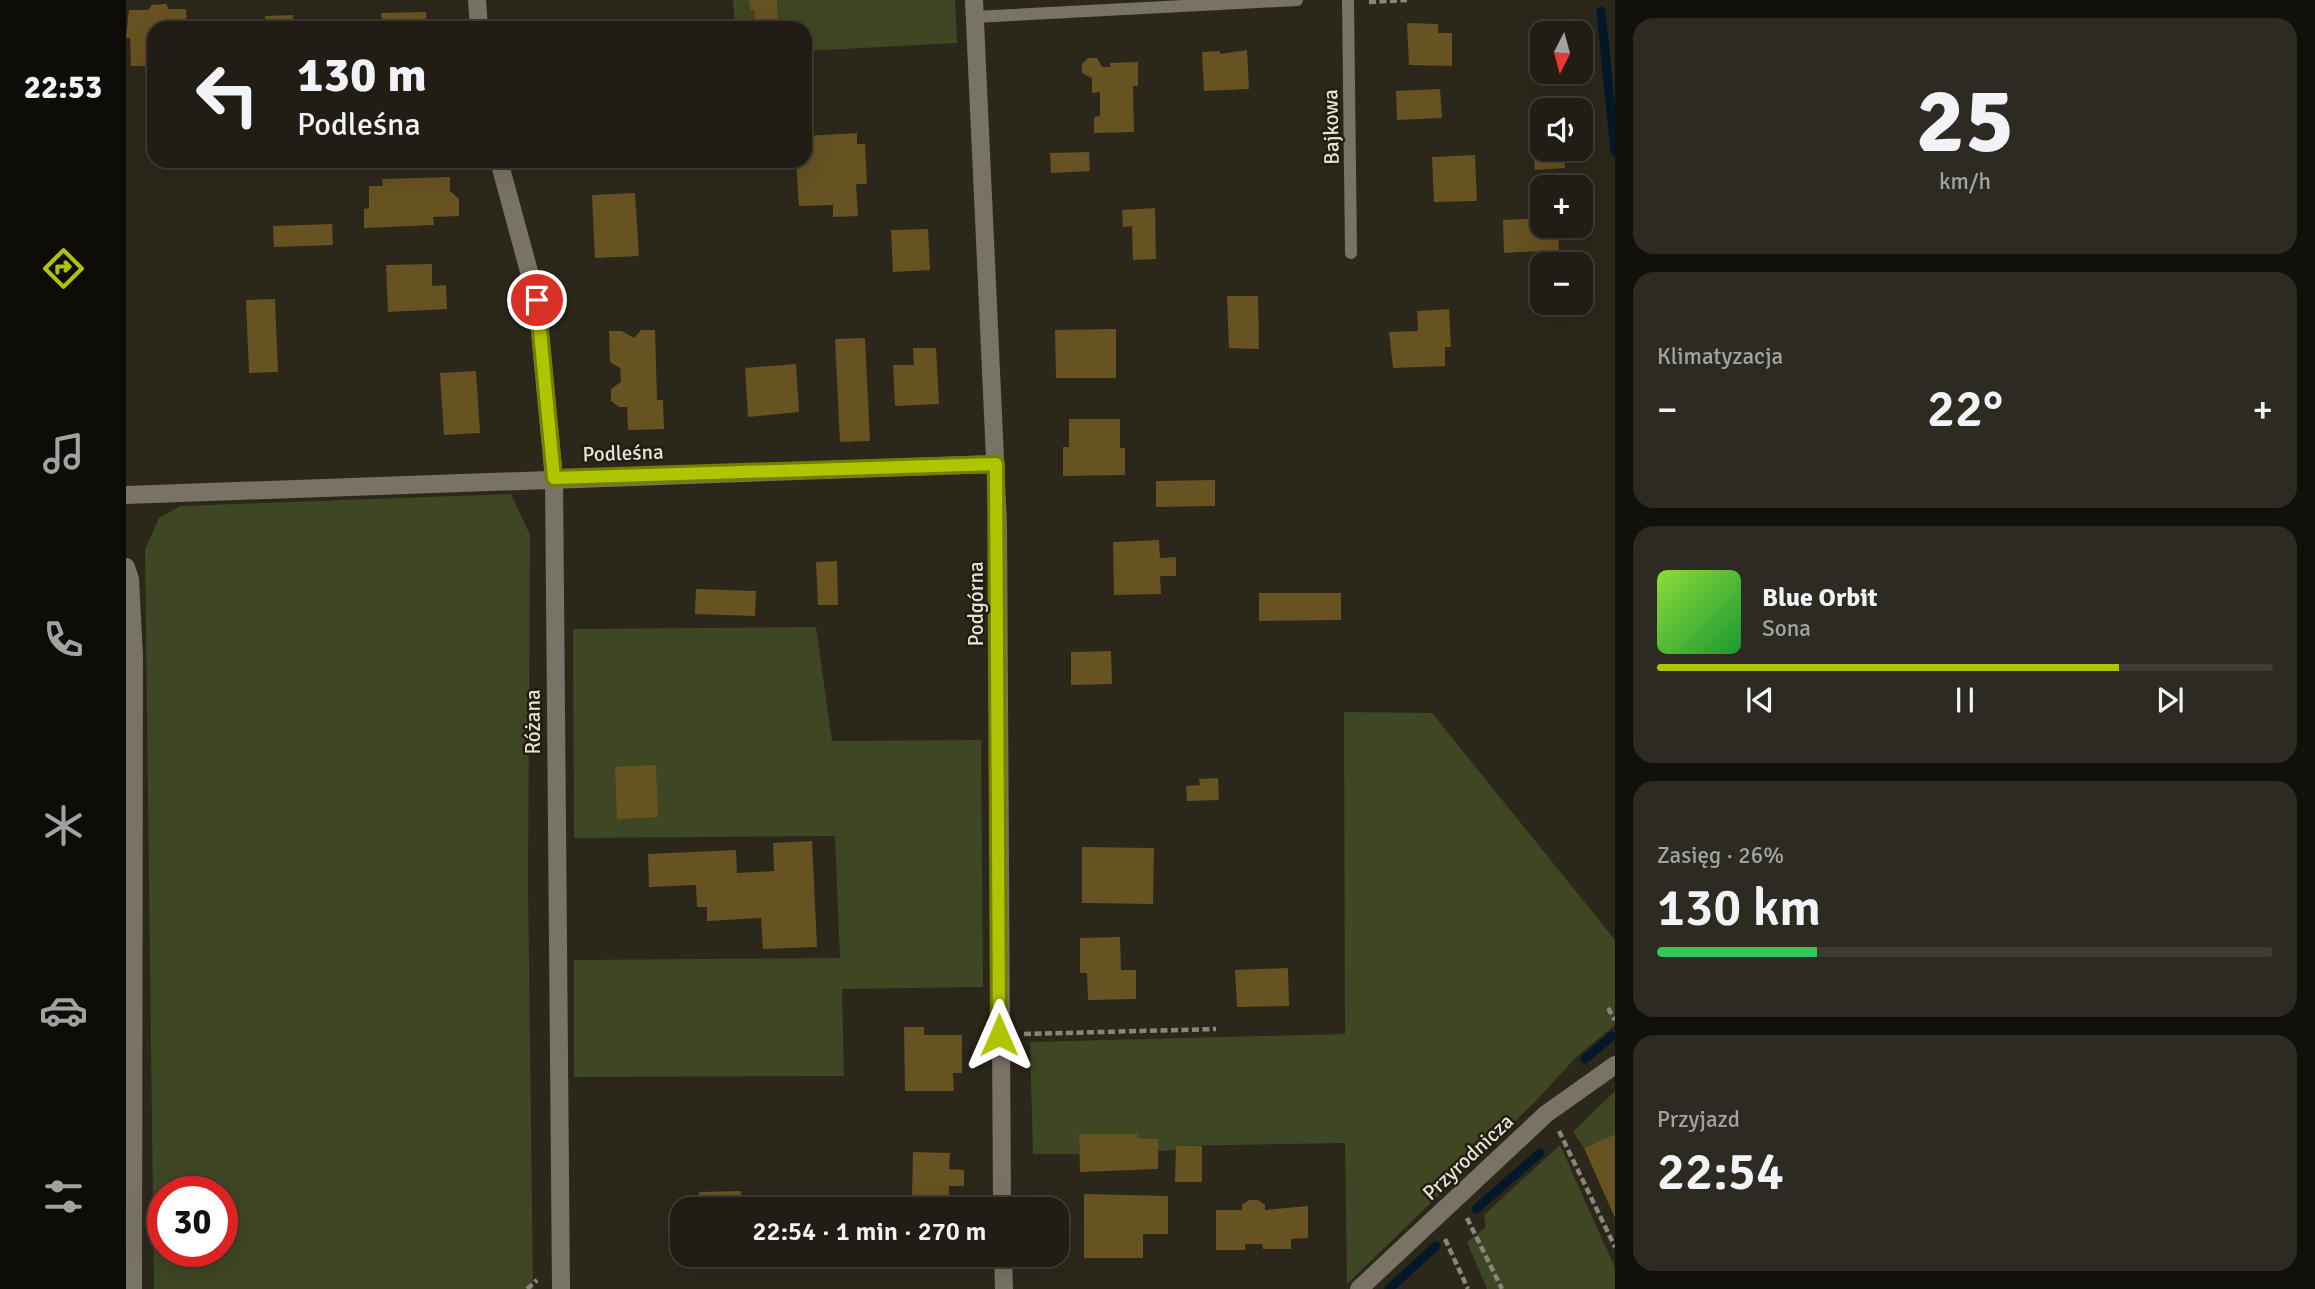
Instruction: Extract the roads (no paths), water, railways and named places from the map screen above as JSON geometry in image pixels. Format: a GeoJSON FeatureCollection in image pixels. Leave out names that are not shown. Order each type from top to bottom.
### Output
{"type":"FeatureCollection","features":[{"type":"Feature","properties":{"kind":"street"},"geometry":{"type":"LineString","coordinates":[[477,0],[478,21]]}},
{"type":"Feature","properties":{"kind":"street","name":"Podgórna"},"geometry":{"type":"LineString","coordinates":[[975,8],[996,464],[1002,1197]]}},
{"type":"Feature","properties":{"kind":"street","name":"Różana"},"geometry":{"type":"LineString","coordinates":[[501,168],[537,300],[554,478],[561,1289]]}},
{"type":"Feature","properties":{"kind":"street","name":"Podleśna"},"geometry":{"type":"LineString","coordinates":[[126,495],[996,464]]}},
{"type":"Feature","properties":{"kind":"street"},"geometry":{"type":"LineString","coordinates":[[126,567],[130,579],[134,657],[133,1289]]}},
{"type":"Feature","properties":{"kind":"street","name":"Przyrodnicza"},"geometry":{"type":"LineString","coordinates":[[1359,1289],[1546,1114],[1615,1065]]}},
{"type":"Feature","properties":{"kind":"street"},"geometry":{"type":"LineString","coordinates":[[1003,1267],[1004,1289]]}},
{"type":"Feature","properties":{"kind":"lane"},"geometry":{"type":"LineString","coordinates":[[975,8],[1297,0]]}},
{"type":"Feature","properties":{"kind":"lane","name":"Bajkowa"},"geometry":{"type":"LineString","coordinates":[[1348,1],[1351,253]]}},
{"type":"Feature","properties":{"kind":"waterway"},"geometry":{"type":"LineString","coordinates":[[1601,11],[1615,152]]}},
{"type":"Feature","properties":{"kind":"waterway"},"geometry":{"type":"LineString","coordinates":[[1585,1059],[1612,1036]]}},
{"type":"Feature","properties":{"kind":"waterway"},"geometry":{"type":"LineString","coordinates":[[1476,1209],[1540,1153]]}},
{"type":"Feature","properties":{"kind":"waterway"},"geometry":{"type":"LineString","coordinates":[[1389,1289],[1436,1246]]}}]}
